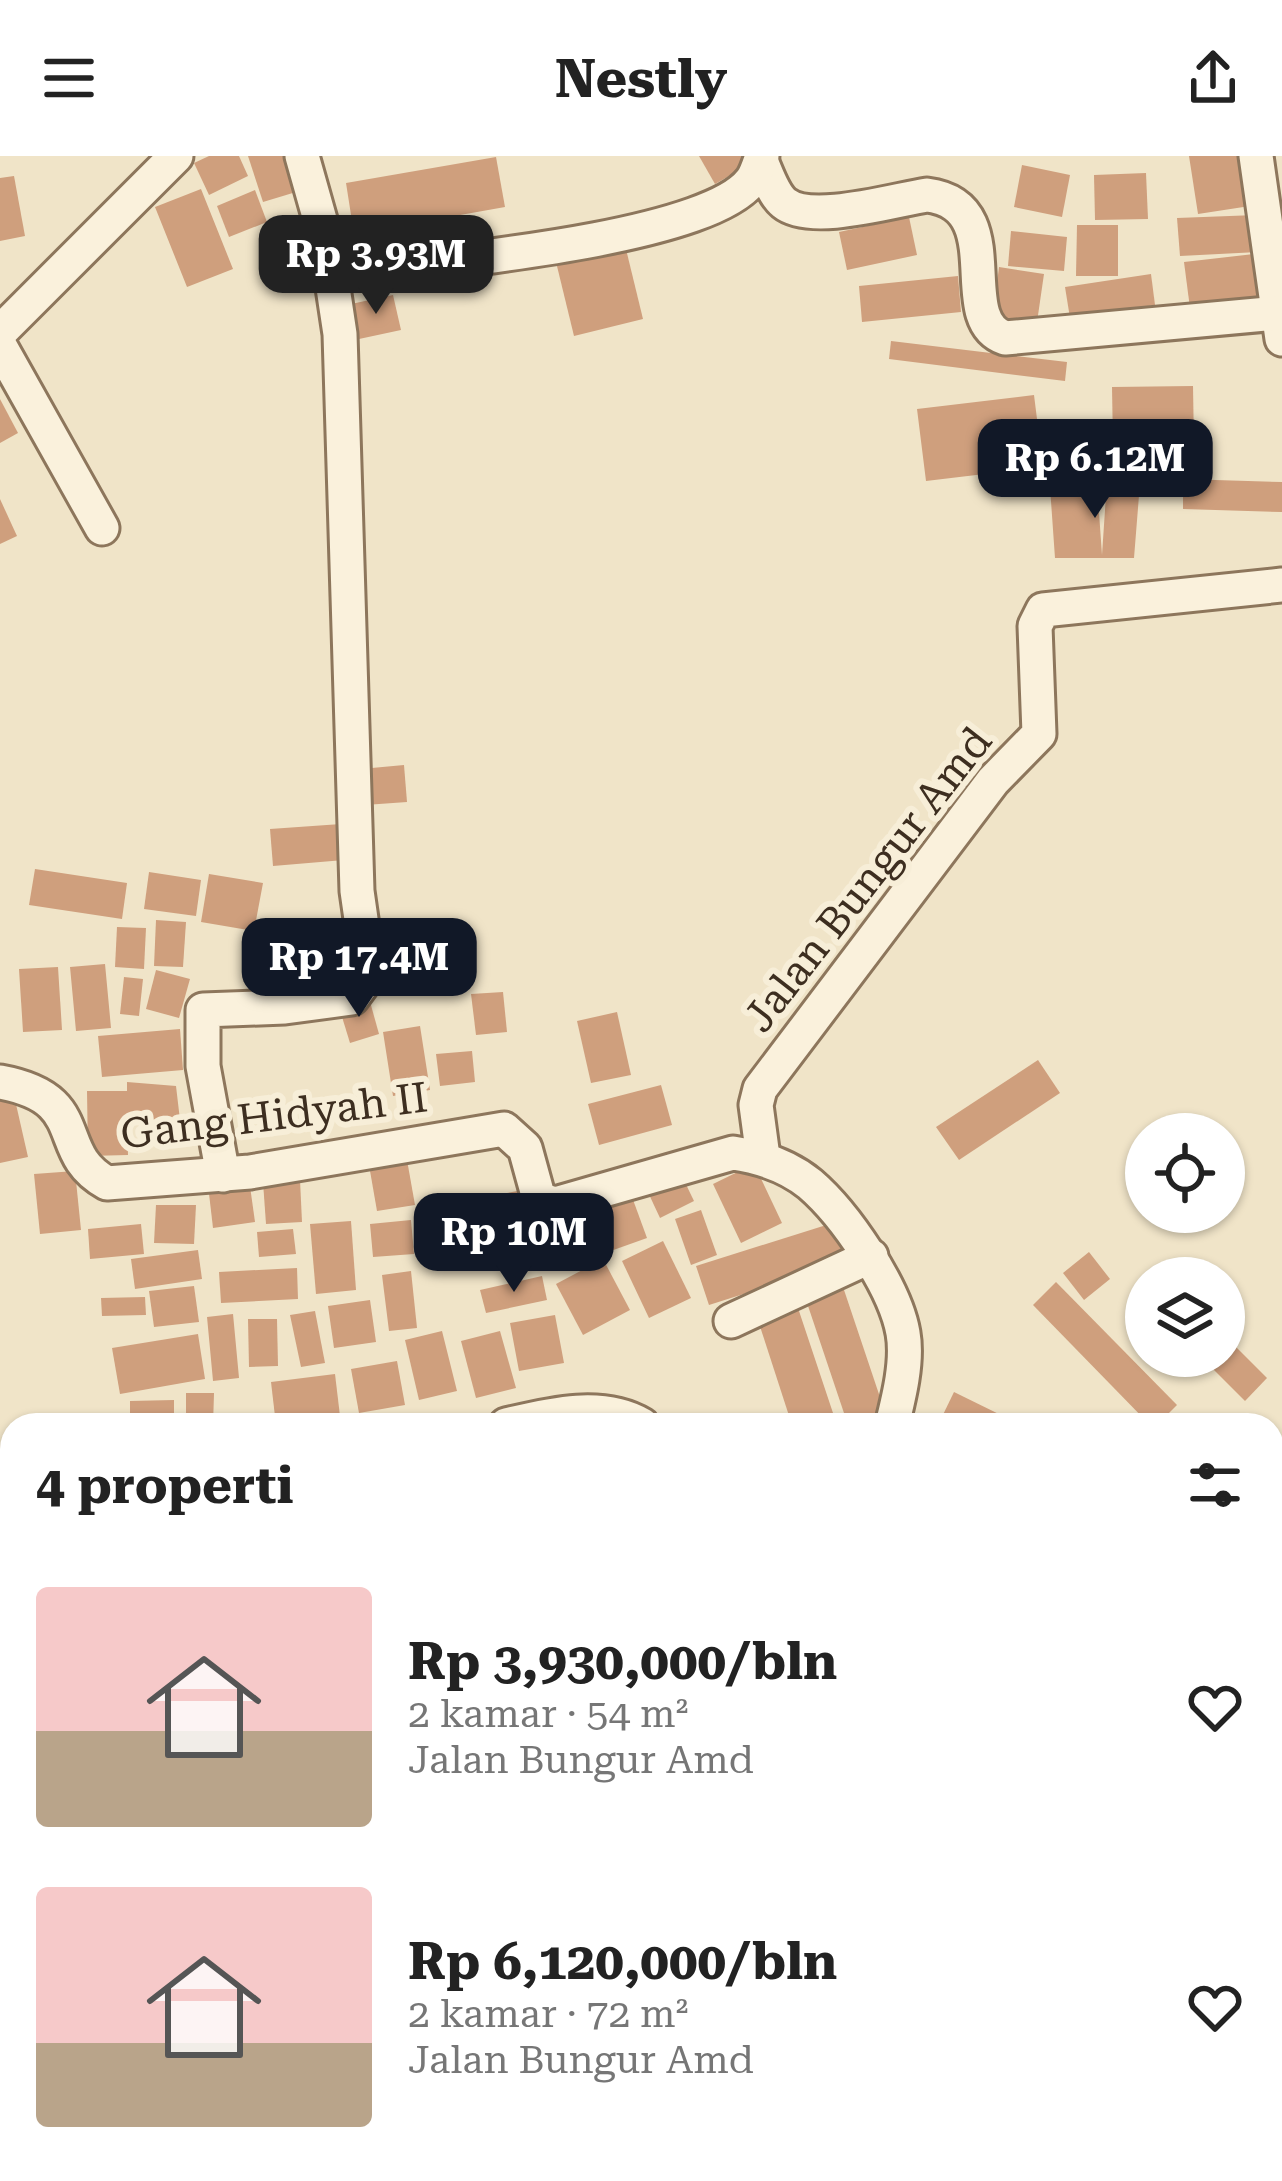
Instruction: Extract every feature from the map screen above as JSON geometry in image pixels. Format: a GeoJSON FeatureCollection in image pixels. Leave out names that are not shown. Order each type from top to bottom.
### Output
{"type":"FeatureCollection","features":[{"type":"Feature","properties":{"kind":"street"},"geometry":{"type":"LineString","coordinates":[[0,332],[176,156]]}},
{"type":"Feature","properties":{"kind":"street"},"geometry":{"type":"LineString","coordinates":[[223,1174],[203,1066],[202,1010],[352,998],[369,975],[357,891],[340,334],[333,275],[302,156]]}},
{"type":"Feature","properties":{"kind":"street"},"geometry":{"type":"LineString","coordinates":[[762,158],[780,200],[797,209],[824,213],[927,195],[945,197],[957,205],[976,240],[981,316],[988,328],[1005,338],[1280,326],[1256,156]]}},
{"type":"Feature","properties":{"kind":"street"},"geometry":{"type":"LineString","coordinates":[[333,275],[619,236],[668,224],[730,198],[751,182],[762,158]]}},
{"type":"Feature","properties":{"kind":"street"},"geometry":{"type":"LineString","coordinates":[[0,346],[102,528]]}},
{"type":"Feature","properties":{"kind":"street","name":"Jalan Bungur Amd"},"geometry":{"type":"LineString","coordinates":[[763,1157],[756,1106],[760,1089],[993,782],[1039,734],[1035,626],[1043,610],[1282,585]]}},
{"type":"Feature","properties":{"kind":"street","name":"Gang Hidyah II"},"geometry":{"type":"LineString","coordinates":[[0,1082],[46,1096],[64,1117],[88,1173],[107,1183],[223,1174],[504,1129],[524,1148],[539,1199],[549,1204],[733,1153],[763,1157]]}},
{"type":"Feature","properties":{"kind":"street"},"geometry":{"type":"LineString","coordinates":[[763,1157],[809,1183],[871,1256],[903,1332],[895,1413]]}},
{"type":"Feature","properties":{"kind":"street"},"geometry":{"type":"LineString","coordinates":[[730,1322],[871,1256]]}},
{"type":"Feature","properties":{"kind":"building"},"geometry":{"type":"Polygon","coordinates":[[[209,156],[239,156],[248,176],[209,195],[194,163],[209,156]]]}},
{"type":"Feature","properties":{"kind":"building"},"geometry":{"type":"Polygon","coordinates":[[[248,156],[295,156],[306,189],[263,202],[248,156]]]}},
{"type":"Feature","properties":{"kind":"building"},"geometry":{"type":"Polygon","coordinates":[[[699,156],[748,156],[752,163],[715,184],[699,156]]]}},
{"type":"Feature","properties":{"kind":"building"},"geometry":{"type":"Polygon","coordinates":[[[1189,156],[1242,156],[1250,206],[1198,214],[1189,156]]]}},
{"type":"Feature","properties":{"kind":"building"},"geometry":{"type":"Polygon","coordinates":[[[496,157],[505,207],[354,234],[346,183],[496,157]]]}},
{"type":"Feature","properties":{"kind":"building"},"geometry":{"type":"Polygon","coordinates":[[[1022,165],[1070,175],[1062,217],[1014,207],[1022,165]]]}},
{"type":"Feature","properties":{"kind":"building"},"geometry":{"type":"Polygon","coordinates":[[[1146,173],[1148,219],[1095,220],[1094,175],[1146,173]]]}},
{"type":"Feature","properties":{"kind":"building"},"geometry":{"type":"Polygon","coordinates":[[[14,176],[25,236],[0,241],[0,178],[14,176]]]}},
{"type":"Feature","properties":{"kind":"building"},"geometry":{"type":"Polygon","coordinates":[[[201,189],[233,269],[187,287],[155,207],[201,189]]]}},
{"type":"Feature","properties":{"kind":"building"},"geometry":{"type":"Polygon","coordinates":[[[255,190],[267,222],[229,237],[217,206],[255,190]]]}},
{"type":"Feature","properties":{"kind":"building"},"geometry":{"type":"Polygon","coordinates":[[[1256,215],[1258,252],[1180,256],[1177,218],[1256,215]]]}},
{"type":"Feature","properties":{"kind":"building"},"geometry":{"type":"Polygon","coordinates":[[[909,217],[917,255],[847,270],[839,232],[909,217]]]}},
{"type":"Feature","properties":{"kind":"building"},"geometry":{"type":"Polygon","coordinates":[[[1077,225],[1118,225],[1118,276],[1076,276],[1077,225]]]}},
{"type":"Feature","properties":{"kind":"building"},"geometry":{"type":"Polygon","coordinates":[[[1011,231],[1067,237],[1064,271],[1008,266],[1011,231]]]}},
{"type":"Feature","properties":{"kind":"building"},"geometry":{"type":"Polygon","coordinates":[[[625,245],[643,319],[574,336],[556,262],[625,245]]]}},
{"type":"Feature","properties":{"kind":"building"},"geometry":{"type":"Polygon","coordinates":[[[1254,254],[1260,308],[1191,316],[1184,262],[1254,254]]]}},
{"type":"Feature","properties":{"kind":"building"},"geometry":{"type":"Polygon","coordinates":[[[999,267],[1044,274],[1036,329],[992,323],[999,267]]]}},
{"type":"Feature","properties":{"kind":"building"},"geometry":{"type":"Polygon","coordinates":[[[1151,274],[1155,305],[1070,318],[1065,287],[1151,274]]]}},
{"type":"Feature","properties":{"kind":"building"},"geometry":{"type":"Polygon","coordinates":[[[958,276],[961,312],[862,322],[859,286],[958,276]]]}},
{"type":"Feature","properties":{"kind":"building"},"geometry":{"type":"Polygon","coordinates":[[[393,295],[401,330],[359,339],[351,304],[393,295]]]}},
{"type":"Feature","properties":{"kind":"building"},"geometry":{"type":"Polygon","coordinates":[[[891,341],[1067,362],[1065,381],[889,359],[891,341]]]}},
{"type":"Feature","properties":{"kind":"building"},"geometry":{"type":"Polygon","coordinates":[[[1193,386],[1194,445],[1113,445],[1112,387],[1193,386]]]}},
{"type":"Feature","properties":{"kind":"building"},"geometry":{"type":"Polygon","coordinates":[[[1034,395],[1043,467],[926,481],[917,409],[1034,395]]]}},
{"type":"Feature","properties":{"kind":"building"},"geometry":{"type":"Polygon","coordinates":[[[0,399],[18,433],[0,443],[0,399]]]}},
{"type":"Feature","properties":{"kind":"building"},"geometry":{"type":"Polygon","coordinates":[[[1183,479],[1282,482],[1282,512],[1183,509],[1183,479]]]}},
{"type":"Feature","properties":{"kind":"building"},"geometry":{"type":"Polygon","coordinates":[[[1107,480],[1140,483],[1134,558],[1055,558],[1050,487],[1097,484],[1102,555],[1107,480]]]}},
{"type":"Feature","properties":{"kind":"building"},"geometry":{"type":"Polygon","coordinates":[[[0,499],[17,536],[0,544],[0,499]]]}},
{"type":"Feature","properties":{"kind":"building"},"geometry":{"type":"Polygon","coordinates":[[[404,765],[407,802],[365,805],[361,769],[404,765]]]}},
{"type":"Feature","properties":{"kind":"building"},"geometry":{"type":"Polygon","coordinates":[[[341,824],[344,860],[273,866],[270,829],[341,824]]]}},
{"type":"Feature","properties":{"kind":"building"},"geometry":{"type":"Polygon","coordinates":[[[35,869],[127,883],[122,919],[29,905],[35,869]]]}},
{"type":"Feature","properties":{"kind":"building"},"geometry":{"type":"Polygon","coordinates":[[[149,872],[201,880],[196,916],[144,909],[149,872]]]}},
{"type":"Feature","properties":{"kind":"building"},"geometry":{"type":"Polygon","coordinates":[[[209,874],[263,883],[254,931],[201,922],[209,874]]]}},
{"type":"Feature","properties":{"kind":"building"},"geometry":{"type":"Polygon","coordinates":[[[156,920],[186,922],[183,967],[154,966],[156,920]]]}},
{"type":"Feature","properties":{"kind":"building"},"geometry":{"type":"Polygon","coordinates":[[[117,927],[146,928],[144,969],[115,967],[117,927]]]}},
{"type":"Feature","properties":{"kind":"building"},"geometry":{"type":"Polygon","coordinates":[[[105,964],[111,1028],[76,1031],[70,967],[105,964]]]}},
{"type":"Feature","properties":{"kind":"building"},"geometry":{"type":"Polygon","coordinates":[[[302,965],[306,994],[260,1000],[256,971],[302,965]]]}},
{"type":"Feature","properties":{"kind":"building"},"geometry":{"type":"Polygon","coordinates":[[[58,967],[62,1030],[23,1032],[19,969],[58,967]]]}},
{"type":"Feature","properties":{"kind":"building"},"geometry":{"type":"Polygon","coordinates":[[[156,970],[190,979],[179,1018],[146,1009],[156,970]]]}},
{"type":"Feature","properties":{"kind":"building"},"geometry":{"type":"Polygon","coordinates":[[[124,977],[143,979],[139,1016],[120,1014],[124,977]]]}},
{"type":"Feature","properties":{"kind":"building"},"geometry":{"type":"Polygon","coordinates":[[[503,992],[507,1032],[476,1035],[471,994],[503,992]]]}},
{"type":"Feature","properties":{"kind":"building"},"geometry":{"type":"Polygon","coordinates":[[[369,998],[379,1034],[350,1043],[339,1007],[369,998]]]}},
{"type":"Feature","properties":{"kind":"building"},"geometry":{"type":"Polygon","coordinates":[[[617,1012],[631,1075],[591,1083],[577,1021],[617,1012]]]}},
{"type":"Feature","properties":{"kind":"building"},"geometry":{"type":"Polygon","coordinates":[[[420,1026],[430,1090],[393,1096],[383,1032],[420,1026]]]}},
{"type":"Feature","properties":{"kind":"building"},"geometry":{"type":"Polygon","coordinates":[[[180,1029],[183,1070],[102,1077],[98,1036],[180,1029]]]}},
{"type":"Feature","properties":{"kind":"building"},"geometry":{"type":"Polygon","coordinates":[[[472,1051],[475,1082],[440,1086],[436,1054],[472,1051]]]}},
{"type":"Feature","properties":{"kind":"building"},"geometry":{"type":"Polygon","coordinates":[[[1038,1060],[1060,1093],[959,1160],[936,1127],[1038,1060]]]}},
{"type":"Feature","properties":{"kind":"building"},"geometry":{"type":"Polygon","coordinates":[[[127,1082],[176,1086],[180,1120],[127,1120],[128,1155],[88,1156],[87,1091],[127,1091],[127,1082]]]}},
{"type":"Feature","properties":{"kind":"building"},"geometry":{"type":"Polygon","coordinates":[[[661,1085],[672,1125],[599,1145],[588,1104],[661,1085]]]}},
{"type":"Feature","properties":{"kind":"building"},"geometry":{"type":"Polygon","coordinates":[[[13,1091],[28,1157],[0,1163],[0,1093],[13,1091]]]}},
{"type":"Feature","properties":{"kind":"building"},"geometry":{"type":"Polygon","coordinates":[[[407,1160],[415,1205],[377,1211],[369,1165],[407,1160]]]}},
{"type":"Feature","properties":{"kind":"building"},"geometry":{"type":"Polygon","coordinates":[[[754,1164],[782,1223],[741,1243],[713,1184],[754,1164]]]}},
{"type":"Feature","properties":{"kind":"building"},"geometry":{"type":"Polygon","coordinates":[[[75,1171],[81,1230],[40,1234],[34,1174],[75,1171]]]}},
{"type":"Feature","properties":{"kind":"building"},"geometry":{"type":"Polygon","coordinates":[[[680,1172],[694,1201],[660,1218],[646,1188],[680,1172]]]}},
{"type":"Feature","properties":{"kind":"building"},"geometry":{"type":"Polygon","coordinates":[[[249,1179],[255,1222],[213,1228],[208,1185],[249,1179]]]}},
{"type":"Feature","properties":{"kind":"building"},"geometry":{"type":"Polygon","coordinates":[[[300,1180],[302,1222],[266,1224],[263,1182],[300,1180]]]}},
{"type":"Feature","properties":{"kind":"building"},"geometry":{"type":"Polygon","coordinates":[[[628,1186],[647,1238],[605,1253],[587,1200],[628,1186]]]}},
{"type":"Feature","properties":{"kind":"building"},"geometry":{"type":"Polygon","coordinates":[[[528,1189],[538,1254],[517,1257],[507,1193],[528,1189]]]}},
{"type":"Feature","properties":{"kind":"building"},"geometry":{"type":"Polygon","coordinates":[[[462,1198],[475,1259],[444,1266],[432,1204],[462,1198]]]}},
{"type":"Feature","properties":{"kind":"building"},"geometry":{"type":"Polygon","coordinates":[[[474,1203],[504,1203],[505,1259],[475,1259],[474,1203]]]}},
{"type":"Feature","properties":{"kind":"building"},"geometry":{"type":"Polygon","coordinates":[[[156,1205],[196,1205],[194,1244],[154,1243],[156,1205]]]}},
{"type":"Feature","properties":{"kind":"building"},"geometry":{"type":"Polygon","coordinates":[[[701,1210],[717,1255],[691,1265],[675,1219],[701,1210]]]}},
{"type":"Feature","properties":{"kind":"building"},"geometry":{"type":"Polygon","coordinates":[[[574,1211],[590,1260],[562,1268],[547,1219],[574,1211]]]}},
{"type":"Feature","properties":{"kind":"building"},"geometry":{"type":"Polygon","coordinates":[[[411,1220],[414,1254],[373,1257],[370,1224],[411,1220]]]}},
{"type":"Feature","properties":{"kind":"building"},"geometry":{"type":"Polygon","coordinates":[[[351,1221],[356,1290],[316,1294],[310,1224],[351,1221]]]}},
{"type":"Feature","properties":{"kind":"building"},"geometry":{"type":"Polygon","coordinates":[[[839,1221],[851,1260],[709,1305],[696,1266],[839,1221]]]}},
{"type":"Feature","properties":{"kind":"building"},"geometry":{"type":"Polygon","coordinates":[[[141,1224],[144,1254],[90,1259],[88,1229],[141,1224]]]}},
{"type":"Feature","properties":{"kind":"building"},"geometry":{"type":"Polygon","coordinates":[[[293,1229],[296,1254],[259,1257],[257,1232],[293,1229]]]}},
{"type":"Feature","properties":{"kind":"building"},"geometry":{"type":"Polygon","coordinates":[[[663,1241],[691,1298],[649,1318],[622,1261],[663,1241]]]}},
{"type":"Feature","properties":{"kind":"building"},"geometry":{"type":"Polygon","coordinates":[[[198,1250],[202,1279],[135,1289],[131,1259],[198,1250]]]}},
{"type":"Feature","properties":{"kind":"building"},"geometry":{"type":"Polygon","coordinates":[[[1089,1252],[1110,1279],[1084,1300],[1063,1273],[1089,1252]]]}},
{"type":"Feature","properties":{"kind":"building"},"geometry":{"type":"Polygon","coordinates":[[[603,1259],[630,1310],[583,1335],[556,1284],[603,1259]]]}},
{"type":"Feature","properties":{"kind":"building"},"geometry":{"type":"Polygon","coordinates":[[[297,1268],[298,1299],[221,1303],[219,1272],[297,1268]]]}},
{"type":"Feature","properties":{"kind":"building"},"geometry":{"type":"Polygon","coordinates":[[[411,1271],[417,1328],[389,1331],[382,1275],[411,1271]]]}},
{"type":"Feature","properties":{"kind":"building"},"geometry":{"type":"Polygon","coordinates":[[[542,1276],[547,1300],[486,1313],[480,1290],[542,1276]]]}},
{"type":"Feature","properties":{"kind":"building"},"geometry":{"type":"Polygon","coordinates":[[[840,1278],[885,1413],[844,1413],[803,1291],[840,1278]]]}},
{"type":"Feature","properties":{"kind":"building"},"geometry":{"type":"Polygon","coordinates":[[[1056,1282],[1125,1352],[1125,1377],[1149,1377],[1177,1405],[1169,1413],[1138,1413],[1033,1305],[1056,1282]]]}},
{"type":"Feature","properties":{"kind":"building"},"geometry":{"type":"Polygon","coordinates":[[[194,1286],[199,1322],[154,1327],[149,1291],[194,1286]]]}},
{"type":"Feature","properties":{"kind":"building"},"geometry":{"type":"Polygon","coordinates":[[[145,1297],[146,1315],[102,1316],[101,1298],[145,1297]]]}},
{"type":"Feature","properties":{"kind":"building"},"geometry":{"type":"Polygon","coordinates":[[[370,1300],[376,1342],[334,1348],[328,1306],[370,1300]]]}},
{"type":"Feature","properties":{"kind":"building"},"geometry":{"type":"Polygon","coordinates":[[[796,1302],[833,1413],[788,1413],[756,1314],[796,1302]]]}},
{"type":"Feature","properties":{"kind":"building"},"geometry":{"type":"Polygon","coordinates":[[[315,1311],[325,1363],[301,1367],[290,1315],[315,1311]]]}},
{"type":"Feature","properties":{"kind":"building"},"geometry":{"type":"Polygon","coordinates":[[[233,1314],[239,1378],[213,1381],[207,1317],[233,1314]]]}},
{"type":"Feature","properties":{"kind":"building"},"geometry":{"type":"Polygon","coordinates":[[[555,1315],[564,1363],[519,1371],[510,1323],[555,1315]]]}},
{"type":"Feature","properties":{"kind":"building"},"geometry":{"type":"Polygon","coordinates":[[[248,1319],[277,1319],[278,1366],[249,1367],[248,1319]]]}},
{"type":"Feature","properties":{"kind":"building"},"geometry":{"type":"Polygon","coordinates":[[[442,1331],[457,1391],[419,1400],[405,1340],[442,1331]]]}},
{"type":"Feature","properties":{"kind":"building"},"geometry":{"type":"Polygon","coordinates":[[[500,1331],[516,1388],[476,1398],[461,1341],[500,1331]]]}},
{"type":"Feature","properties":{"kind":"building"},"geometry":{"type":"Polygon","coordinates":[[[198,1334],[205,1379],[120,1394],[112,1348],[198,1334]]]}},
{"type":"Feature","properties":{"kind":"building"},"geometry":{"type":"Polygon","coordinates":[[[1245,1356],[1267,1378],[1245,1401],[1221,1377],[1245,1377],[1245,1356]]]}},
{"type":"Feature","properties":{"kind":"building"},"geometry":{"type":"Polygon","coordinates":[[[397,1361],[405,1405],[359,1413],[351,1369],[397,1361]]]}},
{"type":"Feature","properties":{"kind":"building"},"geometry":{"type":"Polygon","coordinates":[[[335,1374],[340,1413],[275,1413],[271,1382],[335,1374]]]}},
{"type":"Feature","properties":{"kind":"building"},"geometry":{"type":"Polygon","coordinates":[[[954,1392],[997,1413],[944,1413],[954,1392]]]}},
{"type":"Feature","properties":{"kind":"building"},"geometry":{"type":"Polygon","coordinates":[[[186,1393],[214,1393],[213,1413],[186,1413],[186,1393]]]}},
{"type":"Feature","properties":{"kind":"building"},"geometry":{"type":"Polygon","coordinates":[[[174,1400],[174,1413],[130,1413],[130,1401],[174,1400]]]}}]}
